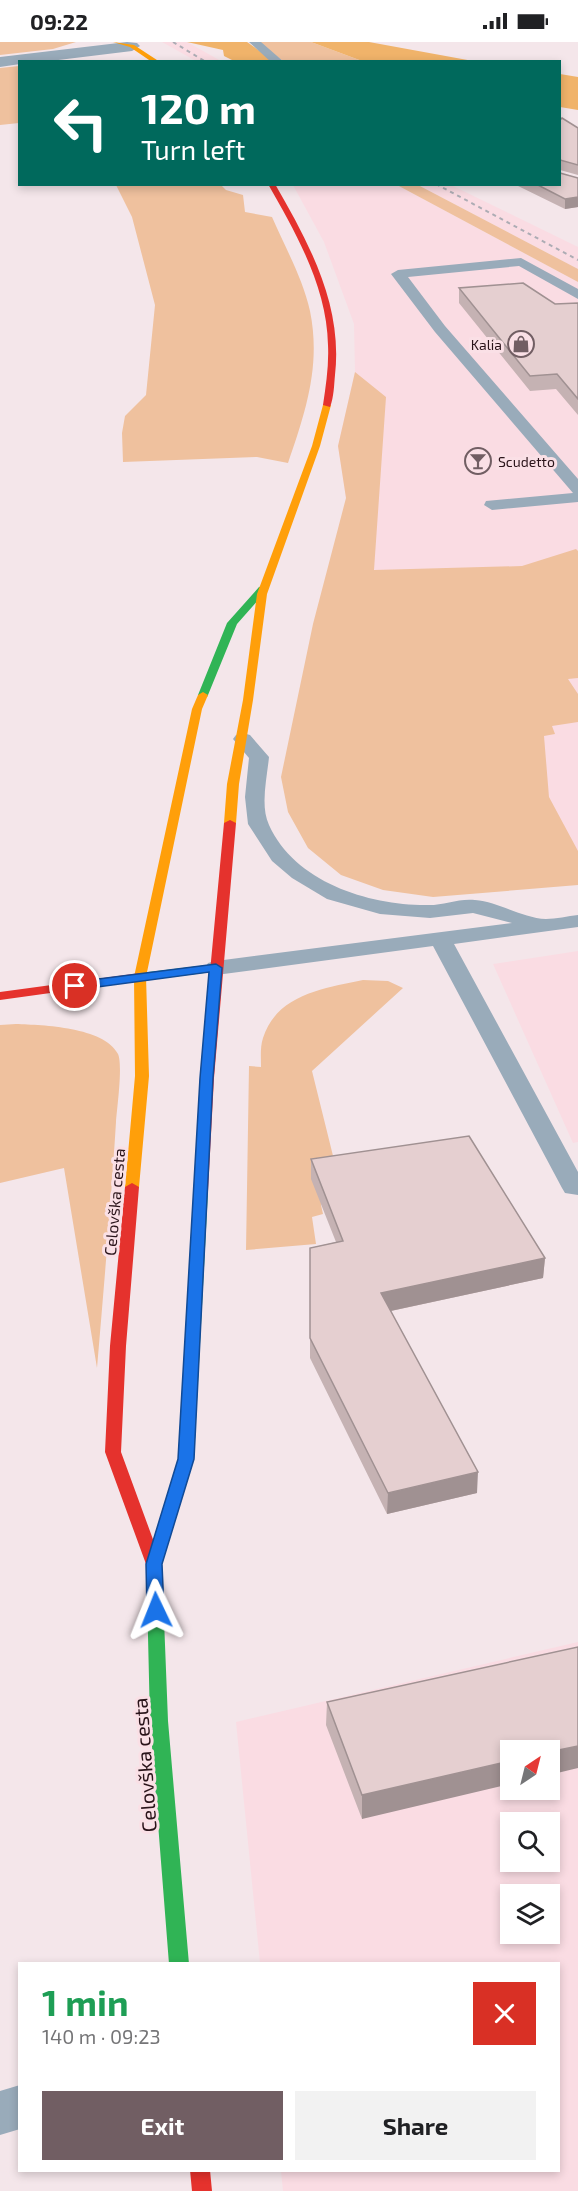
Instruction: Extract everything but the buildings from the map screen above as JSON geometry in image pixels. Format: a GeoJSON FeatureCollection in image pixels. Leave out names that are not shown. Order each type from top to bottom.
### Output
{"type":"FeatureCollection","features":[{"type":"Feature","properties":{"kind":"main road"},"geometry":{"type":"LineString","coordinates":[[116,42],[131,44],[154,60]]}},
{"type":"Feature","properties":{"kind":"main road"},"geometry":{"type":"LineString","coordinates":[[263,589],[297,504],[324,417],[330,390],[331,351],[330,323],[325,299],[310,261],[272,186]]}},
{"type":"Feature","properties":{"kind":"main road","name":"Celovška cesta"},"geometry":{"type":"LineString","coordinates":[[154,1564],[186,1459],[207,1078],[216,968],[233,784],[243,739],[263,589]]}},
{"type":"Feature","properties":{"kind":"main road","name":"Celovška cesta"},"geometry":{"type":"LineString","coordinates":[[180,1962],[159,1721],[154,1564],[113,1452],[118,1346],[142,1076],[140,977],[197,709],[232,623],[263,589]]}},
{"type":"Feature","properties":{"kind":"main road"},"geometry":{"type":"LineString","coordinates":[[0,996],[216,968]]}},
{"type":"Feature","properties":{"kind":"main road"},"geometry":{"type":"LineString","coordinates":[[200,2172],[202,2191]]}},
{"type":"Feature","properties":{"kind":"street"},"geometry":{"type":"LineString","coordinates":[[21,60],[131,44]]}},
{"type":"Feature","properties":{"kind":"street"},"geometry":{"type":"LineString","coordinates":[[53,57],[97,60]]}},
{"type":"Feature","properties":{"kind":"street"},"geometry":{"type":"LineString","coordinates":[[0,62],[18,60]]}},
{"type":"Feature","properties":{"kind":"street"},"geometry":{"type":"LineString","coordinates":[[0,2113],[18,2108]]}},
{"type":"Feature","properties":{"kind":"lane"},"geometry":{"type":"LineString","coordinates":[[254,42],[276,60]]}},
{"type":"Feature","properties":{"kind":"lane"},"geometry":{"type":"LineString","coordinates":[[578,295],[521,262],[398,274],[440,329],[578,489]]}},
{"type":"Feature","properties":{"kind":"lane"},"geometry":{"type":"LineString","coordinates":[[492,506],[578,497]]}},
{"type":"Feature","properties":{"kind":"lane"},"geometry":{"type":"LineString","coordinates":[[243,739],[260,756],[255,796],[258,825],[279,857],[299,874],[335,894],[380,908],[430,912],[474,906],[543,925]]}},
{"type":"Feature","properties":{"kind":"lane"},"geometry":{"type":"LineString","coordinates":[[216,968],[578,921]]}},
{"type":"Feature","properties":{"kind":"lane"},"geometry":{"type":"LineString","coordinates":[[440,938],[574,1188]]}},
{"type":"Feature","properties":{"kind":"shaded area"},"geometry":{"type":"Polygon","coordinates":[[[0,42],[76,42],[53,49],[0,55],[0,42]]]}},
{"type":"Feature","properties":{"kind":"shaded area"},"geometry":{"type":"Polygon","coordinates":[[[162,42],[187,42],[219,60],[194,60],[162,42]]]}},
{"type":"Feature","properties":{"kind":"shaded area"},"geometry":{"type":"Polygon","coordinates":[[[187,42],[247,42],[273,60],[232,60],[224,56],[223,50],[187,42]]]}},
{"type":"Feature","properties":{"kind":"shaded area"},"geometry":{"type":"Polygon","coordinates":[[[258,42],[311,42],[359,60],[282,60],[258,42]]]}},
{"type":"Feature","properties":{"kind":"shaded area"},"geometry":{"type":"Polygon","coordinates":[[[311,42],[369,42],[468,60],[359,60],[311,42]]]}},
{"type":"Feature","properties":{"kind":"shaded area"},"geometry":{"type":"Polygon","coordinates":[[[18,66],[18,123],[0,125],[0,68],[18,66]]]}},
{"type":"Feature","properties":{"kind":"shaded area"},"geometry":{"type":"Polygon","coordinates":[[[561,74],[578,77],[578,110],[561,107],[561,74]]]}},
{"type":"Feature","properties":{"kind":"shaded area"},"geometry":{"type":"Polygon","coordinates":[[[116,186],[222,186],[226,190],[243,195],[245,212],[272,217],[303,287],[313,331],[313,369],[310,388],[288,463],[257,457],[123,462],[122,433],[125,416],[146,395],[155,305],[132,217],[116,186]]]}},
{"type":"Feature","properties":{"kind":"shaded area"},"geometry":{"type":"Polygon","coordinates":[[[294,186],[399,186],[578,282],[578,884],[435,893],[346,498],[338,446],[355,372],[354,324],[324,242],[294,186]]]}},
{"type":"Feature","properties":{"kind":"shaded area"},"geometry":{"type":"Polygon","coordinates":[[[399,186],[420,186],[578,269],[578,282],[399,186]]]}},
{"type":"Feature","properties":{"kind":"shaded area"},"geometry":{"type":"Polygon","coordinates":[[[420,186],[453,186],[578,247],[578,269],[420,186]]]}},
{"type":"Feature","properties":{"kind":"shaded area"},"geometry":{"type":"Polygon","coordinates":[[[355,372],[386,397],[374,570],[522,566],[576,549],[578,551],[578,678],[568,679],[578,694],[578,722],[552,726],[555,734],[544,736],[549,797],[578,851],[578,885],[433,897],[383,890],[341,875],[308,848],[288,812],[281,777],[313,624],[346,498],[338,446],[355,372]]]}},
{"type":"Feature","properties":{"kind":"shaded area"},"geometry":{"type":"Polygon","coordinates":[[[578,951],[578,1142],[573,1143],[493,964],[578,951]]]}},
{"type":"Feature","properties":{"kind":"shaded area"},"geometry":{"type":"Polygon","coordinates":[[[363,980],[388,981],[403,988],[312,1071],[337,1172],[321,1205],[323,1214],[312,1217],[316,1244],[246,1250],[249,1066],[261,1067],[263,1038],[270,1023],[291,1002],[318,990],[363,980]]]}},
{"type":"Feature","properties":{"kind":"shaded area"},"geometry":{"type":"Polygon","coordinates":[[[16,1024],[72,1029],[87,1033],[111,1045],[118,1054],[119,1087],[97,1368],[64,1168],[0,1183],[0,1025],[16,1024]]]}},
{"type":"Feature","properties":{"kind":"shaded area"},"geometry":{"type":"Polygon","coordinates":[[[578,1642],[578,2191],[283,2191],[281,2172],[560,2172],[560,1962],[260,1962],[236,1722],[578,1642]]]}},
{"type":"Feature","properties":{"kind":"railway"},"geometry":{"type":"LineString","coordinates":[[173,42],[203,60]]}},
{"type":"Feature","properties":{"kind":"railway"},"geometry":{"type":"LineString","coordinates":[[440,186],[578,260]]}},
{"type":"Feature","properties":{"kind":"traffic: fast"},"geometry":{"type":"LineString","coordinates":[[203,695],[232,623],[263,589]]}},
{"type":"Feature","properties":{"kind":"traffic: fast"},"geometry":{"type":"LineString","coordinates":[[140,977],[216,968]]}},
{"type":"Feature","properties":{"kind":"traffic: fast"},"geometry":{"type":"LineString","coordinates":[[154,1564],[186,1459],[201,1191]]}},
{"type":"Feature","properties":{"kind":"traffic: fast"},"geometry":{"type":"LineString","coordinates":[[155,1594],[159,1721],[179,1962]]}},
{"type":"Feature","properties":{"kind":"traffic: slow"},"geometry":{"type":"LineString","coordinates":[[116,42],[132,46],[154,60]]}},
{"type":"Feature","properties":{"kind":"traffic: slow"},"geometry":{"type":"LineString","coordinates":[[230,823],[233,784],[248,700],[262,594],[316,446],[327,405]]}},
{"type":"Feature","properties":{"kind":"traffic: slow"},"geometry":{"type":"LineString","coordinates":[[132,1187],[142,1076],[140,977],[197,709],[203,695]]}},
{"type":"Feature","properties":{"kind":"traffic: jam"},"geometry":{"type":"LineString","coordinates":[[272,186],[310,258],[324,297],[332,337],[327,405]]}},
{"type":"Feature","properties":{"kind":"traffic: jam"},"geometry":{"type":"LineString","coordinates":[[201,1191],[207,1078],[230,823]]}},
{"type":"Feature","properties":{"kind":"traffic: jam"},"geometry":{"type":"LineString","coordinates":[[0,996],[140,977]]}},
{"type":"Feature","properties":{"kind":"traffic: jam"},"geometry":{"type":"LineString","coordinates":[[132,1187],[118,1346],[113,1452],[154,1564],[155,1594]]}},
{"type":"Feature","properties":{"kind":"traffic: jam"},"geometry":{"type":"LineString","coordinates":[[200,2172],[202,2191]]}},
{"type":"Feature","properties":{"kind":"place","name":"Kalia"},"geometry":{"type":"Point","coordinates":[521,344]}},
{"type":"Feature","properties":{"kind":"place","name":"Scudetto"},"geometry":{"type":"Point","coordinates":[478,461]}},
{"type":"Feature","properties":{"kind":"route"},"geometry":{"type":"LineString","coordinates":[[75,986],[216,968],[207,1078],[186,1459],[154,1564],[156,1610]]}}]}
